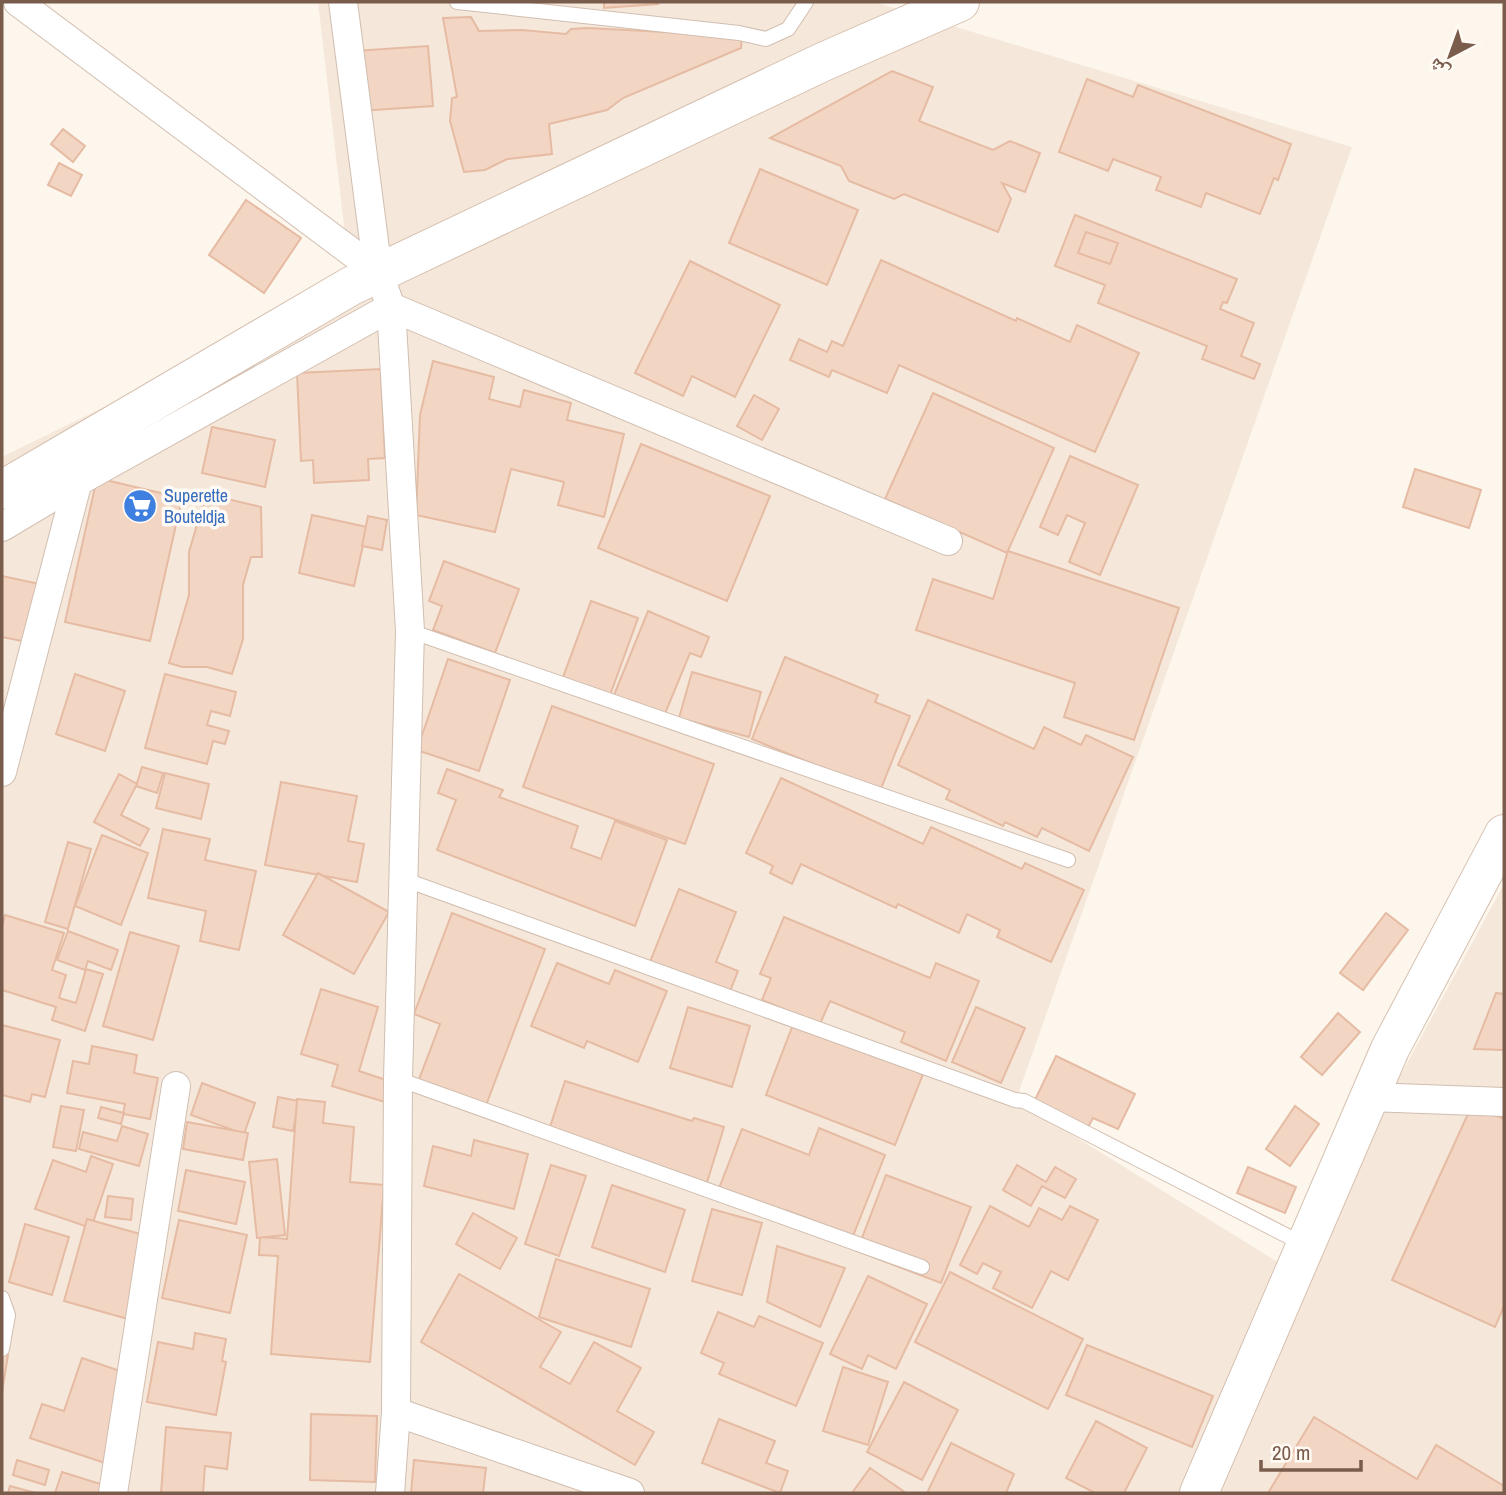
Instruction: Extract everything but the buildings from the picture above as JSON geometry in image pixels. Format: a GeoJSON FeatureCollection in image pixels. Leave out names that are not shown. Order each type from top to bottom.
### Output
{"type":"FeatureCollection","features":[{"type":"Feature","properties":{"kind":"main road"},"geometry":{"type":"LineString","coordinates":[[2,490],[351,286],[385,290],[825,61],[960,2]]}},
{"type":"Feature","properties":{"kind":"main road"},"geometry":{"type":"LineString","coordinates":[[1199,1493],[1390,1049],[1504,834]]}},
{"type":"Feature","properties":{"kind":"street"},"geometry":{"type":"LineString","coordinates":[[18,2],[385,290],[948,541]]}},
{"type":"Feature","properties":{"kind":"street"},"geometry":{"type":"LineString","coordinates":[[342,2],[385,290],[410,631],[398,1079],[396,1412],[390,1493]]}},
{"type":"Feature","properties":{"kind":"street"},"geometry":{"type":"LineString","coordinates":[[2,527],[385,290]]}},
{"type":"Feature","properties":{"kind":"street"},"geometry":{"type":"LineString","coordinates":[[2,772],[79,481],[87,440]]}},
{"type":"Feature","properties":{"kind":"street"},"geometry":{"type":"LineString","coordinates":[[113,1493],[176,1086]]}},
{"type":"Feature","properties":{"kind":"street"},"geometry":{"type":"LineString","coordinates":[[1369,1097],[1504,1101]]}},
{"type":"Feature","properties":{"kind":"street"},"geometry":{"type":"LineString","coordinates":[[396,1412],[630,1493]]}},
{"type":"Feature","properties":{"kind":"lane"},"geometry":{"type":"LineString","coordinates":[[457,2],[739,33],[766,39],[788,29],[806,2]]}},
{"type":"Feature","properties":{"kind":"lane"},"geometry":{"type":"LineString","coordinates":[[410,631],[1068,860]]}},
{"type":"Feature","properties":{"kind":"lane"},"geometry":{"type":"LineString","coordinates":[[403,879],[989,1091],[1024,1101],[1305,1245]]}},
{"type":"Feature","properties":{"kind":"lane"},"geometry":{"type":"LineString","coordinates":[[398,1079],[922,1267]]}},
{"type":"Feature","properties":{"kind":"lane"},"geometry":{"type":"LineString","coordinates":[[2,1298],[8,1315],[2,1349]]}},
{"type":"Feature","properties":{"kind":"shaded area"},"geometry":{"type":"Polygon","coordinates":[[[318,2],[874,2],[1352,147],[1016,1100],[1294,1272],[1504,884],[1504,1493],[2,1493],[2,457],[351,286],[318,2]]]}},
{"type":"Feature","properties":{"kind":"place","name":"Superette Bouteldja"},"geometry":{"type":"Point","coordinates":[140,506]}}]}
